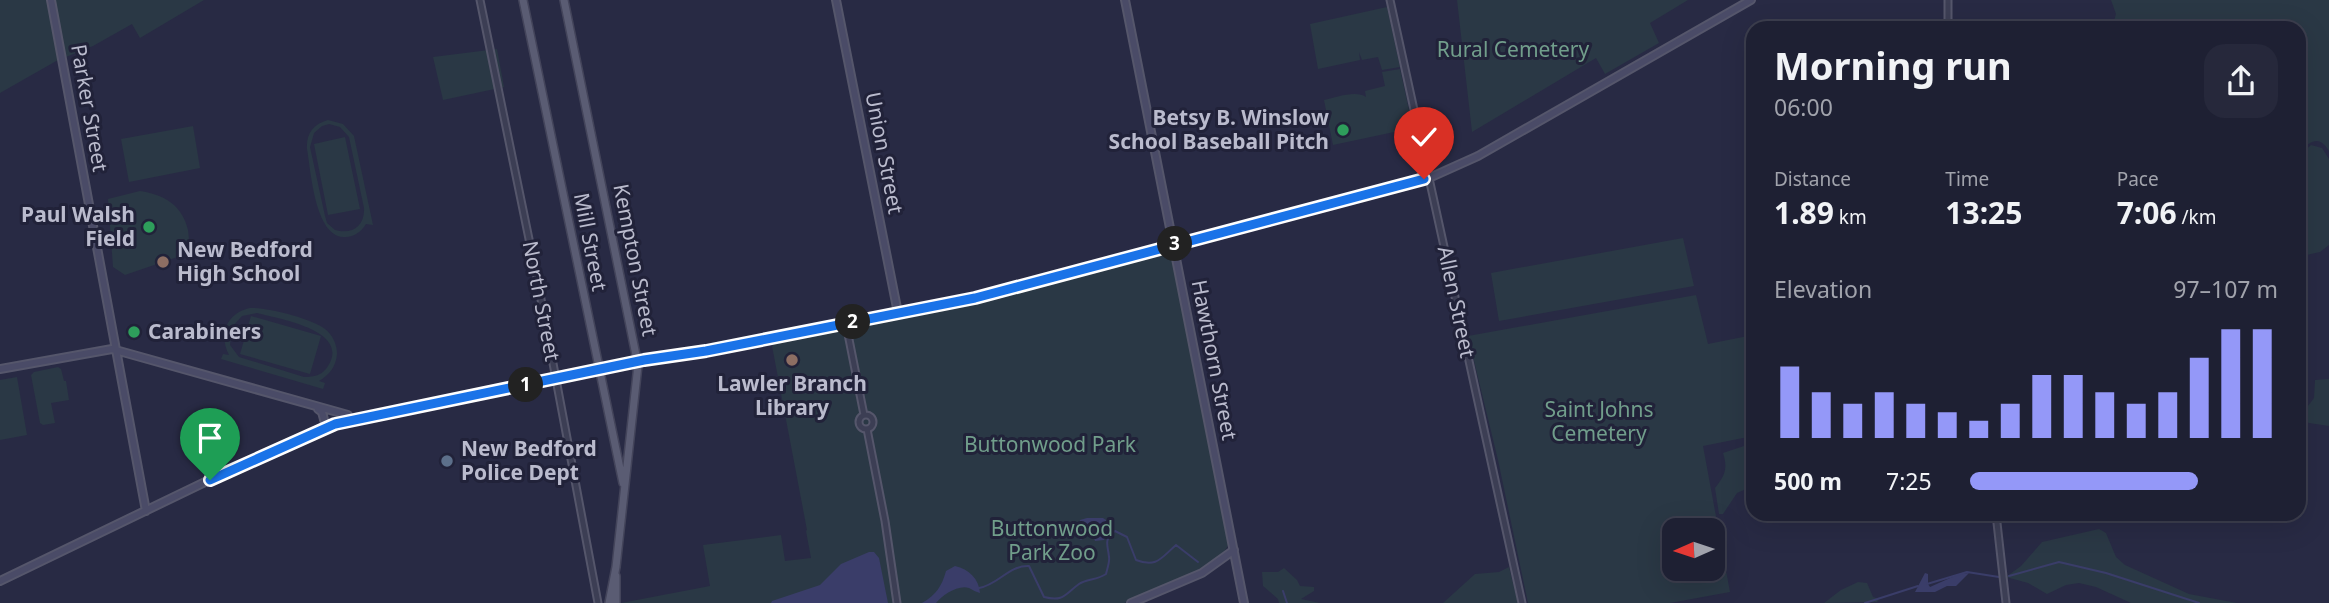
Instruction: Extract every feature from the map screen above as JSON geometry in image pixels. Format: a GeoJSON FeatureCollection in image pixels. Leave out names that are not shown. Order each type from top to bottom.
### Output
{"type":"FeatureCollection","features":[{"type":"Feature","properties":{"kind":"main road","name":"Parker Street"},"geometry":{"type":"LineString","coordinates":[[51,0],[146,511]]}},
{"type":"Feature","properties":{"kind":"main road","name":"Mill Street"},"geometry":{"type":"LineString","coordinates":[[523,0],[624,491]]}},
{"type":"Feature","properties":{"kind":"main road","name":"Kempton Street"},"geometry":{"type":"LineString","coordinates":[[564,0],[638,362],[615,571],[609,603]]}},
{"type":"Feature","properties":{"kind":"main road","name":"Union Street"},"geometry":{"type":"LineString","coordinates":[[836,0],[898,313]]}},
{"type":"Feature","properties":{"kind":"main road","name":"Hawthorn Street"},"geometry":{"type":"LineString","coordinates":[[1125,0],[1244,603]]}},
{"type":"Feature","properties":{"kind":"main road"},"geometry":{"type":"LineString","coordinates":[[0,581],[326,427],[638,362],[985,296],[1429,178],[1487,151],[1751,0]]}},
{"type":"Feature","properties":{"kind":"main road"},"geometry":{"type":"LineString","coordinates":[[0,369],[114,350],[318,409],[348,415],[350,421]]}},
{"type":"Feature","properties":{"kind":"main road"},"geometry":{"type":"LineString","coordinates":[[318,409],[322,412],[326,427]]}},
{"type":"Feature","properties":{"kind":"main road"},"geometry":{"type":"LineString","coordinates":[[1131,603],[1190,579],[1234,550]]}},
{"type":"Feature","properties":{"kind":"main road"},"geometry":{"type":"LineString","coordinates":[[1217,562],[1230,565],[1238,572]]}},
{"type":"Feature","properties":{"kind":"main road","name":"Kempton Street"},"geometry":{"type":"LineString","coordinates":[[615,571],[616,603]]}},
{"type":"Feature","properties":{"kind":"street","name":"North Street"},"geometry":{"type":"LineString","coordinates":[[481,0],[598,603]]}},
{"type":"Feature","properties":{"kind":"street","name":"Allen Street"},"geometry":{"type":"LineString","coordinates":[[1390,0],[1522,603]]}},
{"type":"Feature","properties":{"kind":"street"},"geometry":{"type":"LineString","coordinates":[[1948,0],[1948,21]]}},
{"type":"Feature","properties":{"kind":"street"},"geometry":{"type":"LineString","coordinates":[[846,324],[864,415]]}},
{"type":"Feature","properties":{"kind":"street"},"geometry":{"type":"LineString","coordinates":[[864,415],[869,415],[873,420],[872,426],[867,429],[861,428],[858,423],[859,418],[864,415]]}},
{"type":"Feature","properties":{"kind":"street"},"geometry":{"type":"LineString","coordinates":[[867,429],[897,603]]}},
{"type":"Feature","properties":{"kind":"street"},"geometry":{"type":"LineString","coordinates":[[1997,521],[2006,603]]}},
{"type":"Feature","properties":{"kind":"green space"},"geometry":{"type":"Polygon","coordinates":[[[0,0],[47,0],[58,60],[0,93],[0,0]]]}},
{"type":"Feature","properties":{"kind":"green space"},"geometry":{"type":"Polygon","coordinates":[[[55,0],[204,0],[140,38],[132,24],[93,46],[66,57],[55,0]]]}},
{"type":"Feature","properties":{"kind":"green space","name":"Rural Cemetery"},"geometry":{"type":"Polygon","coordinates":[[[1457,0],[1688,0],[1650,23],[1659,43],[1605,74],[1596,58],[1472,132],[1457,0]]]}},
{"type":"Feature","properties":{"kind":"green space"},"geometry":{"type":"Polygon","coordinates":[[[2111,0],[2329,0],[2329,151],[2319,141],[2306,146],[2306,21],[2114,21],[2116,14],[2111,0]]]}},
{"type":"Feature","properties":{"kind":"green space"},"geometry":{"type":"Polygon","coordinates":[[[1387,7],[1400,67],[1382,70],[1378,57],[1362,60],[1359,52],[1360,60],[1318,69],[1310,24],[1387,7]]]}},
{"type":"Feature","properties":{"kind":"green space"},"geometry":{"type":"Polygon","coordinates":[[[497,49],[504,87],[443,100],[433,57],[497,49]]]}},
{"type":"Feature","properties":{"kind":"green space"},"geometry":{"type":"Polygon","coordinates":[[[1400,69],[1413,128],[1333,145],[1324,100],[1352,94],[1366,97],[1365,91],[1385,86],[1382,72],[1400,69]]]}},
{"type":"Feature","properties":{"kind":"green space"},"geometry":{"type":"Polygon","coordinates":[[[328,120],[343,124],[354,136],[373,225],[366,224],[350,237],[334,234],[326,226],[316,201],[310,172],[307,149],[309,134],[318,124],[328,120]],[[329,124],[322,126],[314,133],[310,147],[327,223],[335,230],[347,231],[360,224],[364,208],[349,137],[340,127],[329,124]]]}},
{"type":"Feature","properties":{"kind":"green space"},"geometry":{"type":"Polygon","coordinates":[[[193,126],[200,168],[129,182],[121,139],[193,126]]]}},
{"type":"Feature","properties":{"kind":"green space"},"geometry":{"type":"Polygon","coordinates":[[[345,137],[360,209],[328,215],[314,144],[345,137]]]}},
{"type":"Feature","properties":{"kind":"green space"},"geometry":{"type":"Polygon","coordinates":[[[2311,145],[2322,148],[2329,159],[2329,245],[2320,252],[2306,255],[2306,150],[2311,145]]]}},
{"type":"Feature","properties":{"kind":"green space","name":"Paul Walsh Field"},"geometry":{"type":"Polygon","coordinates":[[[140,191],[157,195],[177,208],[185,221],[192,252],[125,275],[113,267],[108,199],[140,191]]]}},
{"type":"Feature","properties":{"kind":"green space"},"geometry":{"type":"Polygon","coordinates":[[[1683,238],[1694,286],[1499,321],[1491,273],[1683,238]]]}},
{"type":"Feature","properties":{"kind":"green space","name":"Buttonwood Park"},"geometry":{"type":"Polygon","coordinates":[[[1166,251],[1171,253],[1229,543],[1213,562],[1182,579],[1124,603],[621,603],[710,586],[703,545],[781,535],[785,561],[811,558],[772,346],[774,342],[983,300],[1166,251]]]}},
{"type":"Feature","properties":{"kind":"green space","name":"Saint Johns Cemetery"},"geometry":{"type":"Polygon","coordinates":[[[1696,295],[1708,344],[1746,336],[1746,437],[1703,446],[1716,518],[1662,518],[1662,581],[1726,581],[1726,570],[1730,592],[1670,603],[1528,603],[1468,336],[1696,295]]]}},
{"type":"Feature","properties":{"kind":"green space"},"geometry":{"type":"Polygon","coordinates":[[[257,308],[278,312],[310,321],[328,331],[334,340],[337,354],[331,370],[319,381],[325,383],[323,389],[221,359],[223,354],[229,355],[224,340],[227,326],[235,314],[257,308]],[[257,313],[242,316],[232,327],[230,345],[239,357],[304,377],[324,372],[332,354],[330,343],[321,335],[295,323],[257,313]]]}},
{"type":"Feature","properties":{"kind":"green space"},"geometry":{"type":"Polygon","coordinates":[[[251,316],[321,336],[310,374],[240,354],[251,316]]]}},
{"type":"Feature","properties":{"kind":"green space"},"geometry":{"type":"Polygon","coordinates":[[[58,367],[66,381],[69,400],[51,403],[55,423],[43,425],[40,423],[31,375],[58,367]]]}},
{"type":"Feature","properties":{"kind":"green space"},"geometry":{"type":"Polygon","coordinates":[[[17,377],[27,435],[0,440],[0,380],[17,377]]]}},
{"type":"Feature","properties":{"kind":"green space"},"geometry":{"type":"Polygon","coordinates":[[[2329,379],[2329,426],[2306,421],[2306,409],[2314,398],[2315,380],[2329,379]]]}},
{"type":"Feature","properties":{"kind":"green space"},"geometry":{"type":"Polygon","coordinates":[[[1746,445],[1746,489],[1737,493],[1723,514],[1719,514],[1715,488],[1725,472],[1723,453],[1746,445]]]}},
{"type":"Feature","properties":{"kind":"green space"},"geometry":{"type":"Polygon","coordinates":[[[2099,529],[2106,533],[2116,557],[2125,565],[2189,594],[2237,603],[2131,603],[2096,587],[2079,583],[2066,585],[2047,594],[2028,583],[2006,577],[2021,566],[2042,542],[2099,529]]]}},
{"type":"Feature","properties":{"kind":"green space"},"geometry":{"type":"Polygon","coordinates":[[[1509,567],[1518,603],[1443,603],[1475,574],[1499,572],[1509,567]]]}},
{"type":"Feature","properties":{"kind":"green space"},"geometry":{"type":"Polygon","coordinates":[[[1284,568],[1300,586],[1314,587],[1314,591],[1301,599],[1320,603],[1279,603],[1263,586],[1262,572],[1278,572],[1284,568]]]}},
{"type":"Feature","properties":{"kind":"green space"},"geometry":{"type":"Polygon","coordinates":[[[1858,582],[1867,583],[1873,597],[1879,599],[1877,602],[1824,603],[1841,590],[1858,582]]]}},
{"type":"Feature","properties":{"kind":"water"},"geometry":{"type":"Polygon","coordinates":[[[1080,520],[1106,520],[1107,533],[1104,540],[1095,541],[1095,524],[1083,527],[1082,532],[1086,535],[1081,540],[1078,538],[1080,520]]]}},
{"type":"Feature","properties":{"kind":"water"},"geometry":{"type":"Polygon","coordinates":[[[874,552],[879,558],[888,603],[771,603],[820,585],[841,564],[874,552]]]}},
{"type":"Feature","properties":{"kind":"water"},"geometry":{"type":"Polygon","coordinates":[[[955,566],[972,575],[978,583],[980,593],[965,587],[946,594],[936,603],[922,603],[938,590],[946,571],[955,566]]]}},
{"type":"Feature","properties":{"kind":"water"},"geometry":{"type":"Polygon","coordinates":[[[1925,573],[1928,574],[1930,587],[1959,574],[1969,573],[1956,586],[1947,586],[1935,592],[1915,592],[1925,573]]]}},
{"type":"Feature","properties":{"kind":"waterway"},"geometry":{"type":"LineString","coordinates":[[979,588],[1015,569],[1029,566],[1044,597],[1060,598],[1082,582],[1106,574],[1109,559],[1108,540],[1115,531],[1127,537],[1136,560],[1154,562],[1176,545],[1198,562]]}},
{"type":"Feature","properties":{"kind":"waterway"},"geometry":{"type":"LineString","coordinates":[[2009,576],[2059,562],[2106,573],[2199,603]]}},
{"type":"Feature","properties":{"kind":"waterway"},"geometry":{"type":"LineString","coordinates":[[1927,584],[1967,572],[1999,577]]}},
{"type":"Feature","properties":{"kind":"waterway"},"geometry":{"type":"LineString","coordinates":[[1865,603],[1918,586]]}},
{"type":"Feature","properties":{"kind":"waterway"},"geometry":{"type":"LineString","coordinates":[[1283,591],[1287,603]]}},
{"type":"Feature","properties":{"kind":"place","name":"Betsy B. Winslow School Baseball Pitch"},"geometry":{"type":"Point","coordinates":[1343,130]}},
{"type":"Feature","properties":{"kind":"place","name":"Paul Walsh Field"},"geometry":{"type":"Point","coordinates":[149,227]}},
{"type":"Feature","properties":{"kind":"place","name":"New Bedford High School"},"geometry":{"type":"Point","coordinates":[163,262]}},
{"type":"Feature","properties":{"kind":"place","name":"Carabiners"},"geometry":{"type":"Point","coordinates":[134,332]}},
{"type":"Feature","properties":{"kind":"place","name":"Lawler Branch Library"},"geometry":{"type":"Point","coordinates":[792,360]}},
{"type":"Feature","properties":{"kind":"place","name":"New Bedford Police Dept"},"geometry":{"type":"Point","coordinates":[447,461]}},
{"type":"Feature","properties":{"kind":"route"},"geometry":{"type":"LineString","coordinates":[[210,480],[335,424],[644,360],[706,351],[975,298],[1424,179]]}},
{"type":"Feature","properties":{"kind":"park label","name":"Buttonwood Park Zoo"},"geometry":{"type":"Point","coordinates":[1052,541]}}]}
